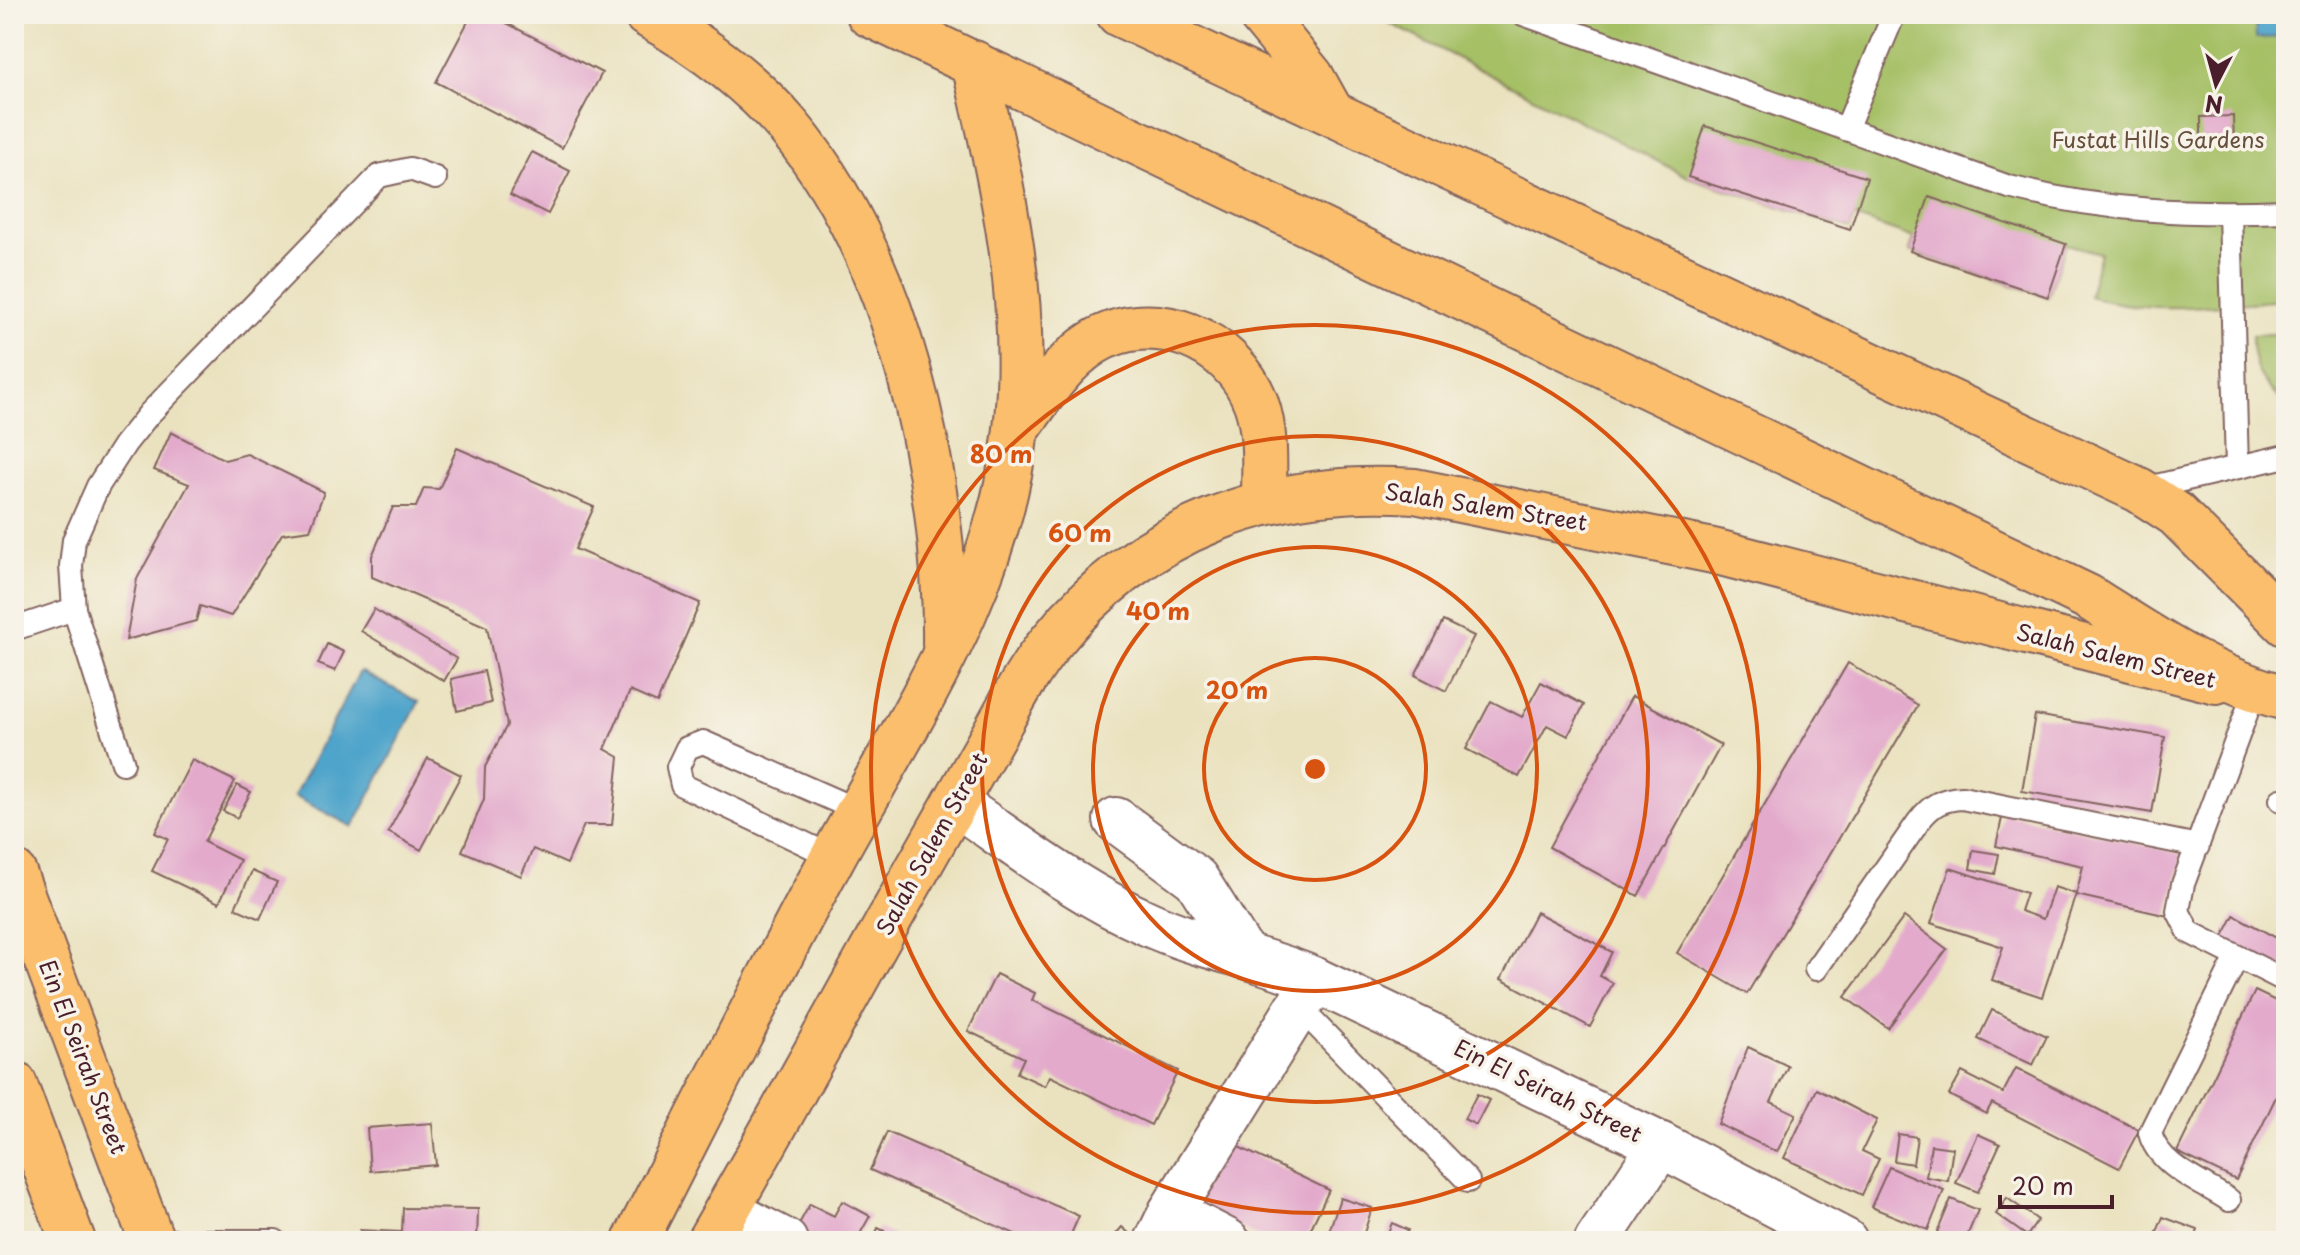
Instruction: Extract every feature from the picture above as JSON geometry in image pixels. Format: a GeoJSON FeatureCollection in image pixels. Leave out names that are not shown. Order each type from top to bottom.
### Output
{"type":"FeatureCollection","features":[{"type":"Feature","properties":{"kind":"main road"},"geometry":{"type":"LineString","coordinates":[[646,14],[721,61],[756,92],[803,146],[844,209],[887,308],[922,420],[941,540],[944,661]]}},
{"type":"Feature","properties":{"kind":"main road","name":"Salah Salem Street"},"geometry":{"type":"LineString","coordinates":[[869,14],[2088,597],[2183,656],[2270,694]]}},
{"type":"Feature","properties":{"kind":"main road"},"geometry":{"type":"LineString","coordinates":[[1119,14],[2139,490],[2176,514],[2286,624]]}},
{"type":"Feature","properties":{"kind":"main road"},"geometry":{"type":"LineString","coordinates":[[1260,14],[1294,53],[1331,112]]}},
{"type":"Feature","properties":{"kind":"main road"},"geometry":{"type":"LineString","coordinates":[[635,1241],[833,857],[944,661],[970,606],[991,549],[1016,431],[1021,370],[1017,266],[974,63]]}},
{"type":"Feature","properties":{"kind":"main road"},"geometry":{"type":"LineString","coordinates":[[1016,431],[1060,373],[1096,341],[1142,328],[1190,335],[1230,362],[1256,403],[1262,438],[1264,501]]}},
{"type":"Feature","properties":{"kind":"main road","name":"Salah Salem Street"},"geometry":{"type":"LineString","coordinates":[[718,1226],[1025,679],[1078,611],[1109,582],[1185,532],[1264,501],[1320,491],[1367,488],[1415,491],[1475,501],[1713,551],[2270,694]]}},
{"type":"Feature","properties":{"kind":"main road","name":"Ein El Seirah Street"},"geometry":{"type":"LineString","coordinates":[[14,873],[152,1241]]}},
{"type":"Feature","properties":{"kind":"main road"},"geometry":{"type":"LineString","coordinates":[[14,1083],[73,1241]]}},
{"type":"Feature","properties":{"kind":"street","name":"Ein El Seirah Street"},"geometry":{"type":"LineString","coordinates":[[955,803],[1105,904],[1196,942],[1244,955],[1307,993],[1661,1145],[1845,1241]]}},
{"type":"Feature","properties":{"kind":"street"},"geometry":{"type":"LineString","coordinates":[[1116,820],[1196,879],[1216,906],[1244,955]]}},
{"type":"Feature","properties":{"kind":"street"},"geometry":{"type":"LineString","coordinates":[[1227,1241],[1164,1226],[1307,993]]}},
{"type":"Feature","properties":{"kind":"street"},"geometry":{"type":"LineString","coordinates":[[1597,1241],[1661,1145]]}},
{"type":"Feature","properties":{"kind":"street"},"geometry":{"type":"LineString","coordinates":[[718,1226],[785,1241]]}},
{"type":"Feature","properties":{"kind":"lane"},"geometry":{"type":"LineString","coordinates":[[1523,14],[2009,187],[2052,198],[2141,211],[2286,211]]}},
{"type":"Feature","properties":{"kind":"lane"},"geometry":{"type":"LineString","coordinates":[[1846,129],[1894,14]]}},
{"type":"Feature","properties":{"kind":"lane"},"geometry":{"type":"LineString","coordinates":[[123,763],[74,609],[71,566],[74,540],[98,486],[149,414],[379,176],[410,169],[435,178]]}},
{"type":"Feature","properties":{"kind":"lane"},"geometry":{"type":"LineString","coordinates":[[2230,213],[2237,467]]}},
{"type":"Feature","properties":{"kind":"lane"},"geometry":{"type":"LineString","coordinates":[[2139,490],[2286,456]]}},
{"type":"Feature","properties":{"kind":"lane"},"geometry":{"type":"LineString","coordinates":[[14,629],[74,609]]}},
{"type":"Feature","properties":{"kind":"lane"},"geometry":{"type":"LineString","coordinates":[[2270,694],[2198,846],[2183,884],[2178,911],[2189,932],[2286,981]]}},
{"type":"Feature","properties":{"kind":"lane"},"geometry":{"type":"LineString","coordinates":[[833,857],[682,785],[678,767],[687,748],[703,742],[859,811]]}},
{"type":"Feature","properties":{"kind":"lane"},"geometry":{"type":"LineString","coordinates":[[1816,969],[1929,807],[1945,799],[1962,798],[2198,846]]}},
{"type":"Feature","properties":{"kind":"lane"},"geometry":{"type":"LineString","coordinates":[[2229,1200],[2165,1159],[2154,1148],[2150,1133],[2154,1118],[2237,957]]}},
{"type":"Feature","properties":{"kind":"lane"},"geometry":{"type":"LineString","coordinates":[[1307,993],[1468,1181]]}},
{"type":"Feature","properties":{"kind":"lane"},"geometry":{"type":"LineString","coordinates":[[152,1241],[275,1241]]}},
{"type":"Feature","properties":{"kind":"green space","name":"Fustat Hills Gardens"},"geometry":{"type":"Polygon","coordinates":[[[1372,14],[2286,14],[2286,300],[2162,307],[2137,306],[2089,296],[2100,253],[2066,244],[2048,297],[1910,251],[1914,238],[1854,217],[1850,229],[1688,177],[1372,14]]]}},
{"type":"Feature","properties":{"kind":"green space"},"geometry":{"type":"Polygon","coordinates":[[[2286,333],[2286,403],[2259,374],[2253,356],[2252,335],[2286,333]]]}},
{"type":"Feature","properties":{"kind":"water"},"geometry":{"type":"Polygon","coordinates":[[[2255,14],[2286,14],[2286,37],[2256,38],[2255,14]]]}},
{"type":"Feature","properties":{"kind":"water"},"geometry":{"type":"Polygon","coordinates":[[[360,671],[419,702],[353,827],[294,796],[360,671]]]}},
{"type":"Feature","properties":{"kind":"building"},"geometry":{"type":"Polygon","coordinates":[[[472,14],[489,14],[602,73],[562,148],[436,82],[472,14]]]}},
{"type":"Feature","properties":{"kind":"building"},"geometry":{"type":"Polygon","coordinates":[[[2233,116],[2234,141],[2201,141],[2201,117],[2233,116]]]}},
{"type":"Feature","properties":{"kind":"building"},"geometry":{"type":"Polygon","coordinates":[[[1705,126],[1867,178],[1850,229],[1688,177],[1705,126]]]}},
{"type":"Feature","properties":{"kind":"building"},"geometry":{"type":"Polygon","coordinates":[[[532,152],[570,171],[548,214],[510,195],[532,152]]]}},
{"type":"Feature","properties":{"kind":"building"},"geometry":{"type":"Polygon","coordinates":[[[1929,197],[2066,244],[2048,297],[1910,251],[1929,197]]]}},
{"type":"Feature","properties":{"kind":"building"},"geometry":{"type":"Polygon","coordinates":[[[171,432],[225,460],[247,454],[324,492],[310,530],[282,534],[231,616],[200,606],[196,621],[126,640],[137,579],[189,484],[154,470],[171,432]]]}},
{"type":"Feature","properties":{"kind":"building"},"geometry":{"type":"Polygon","coordinates":[[[457,448],[594,507],[575,549],[700,603],[657,703],[630,691],[605,749],[619,757],[612,825],[584,825],[567,864],[533,849],[521,876],[462,851],[484,799],[485,767],[507,725],[487,627],[372,577],[372,556],[393,507],[416,507],[424,488],[439,489],[457,448]]]}},
{"type":"Feature","properties":{"kind":"building"},"geometry":{"type":"Polygon","coordinates":[[[374,609],[457,659],[444,681],[361,631],[374,609]]]}},
{"type":"Feature","properties":{"kind":"building"},"geometry":{"type":"Polygon","coordinates":[[[1443,621],[1474,636],[1446,691],[1415,675],[1443,621]]]}},
{"type":"Feature","properties":{"kind":"building"},"geometry":{"type":"Polygon","coordinates":[[[327,644],[344,652],[335,671],[318,664],[327,644]]]}},
{"type":"Feature","properties":{"kind":"building"},"geometry":{"type":"Polygon","coordinates":[[[1848,663],[1918,705],[1747,994],[1677,953],[1848,663]]]}},
{"type":"Feature","properties":{"kind":"building"},"geometry":{"type":"Polygon","coordinates":[[[484,671],[491,703],[457,711],[451,679],[484,671]]]}},
{"type":"Feature","properties":{"kind":"building"},"geometry":{"type":"Polygon","coordinates":[[[1541,682],[1584,705],[1568,736],[1547,725],[1519,777],[1466,749],[1491,701],[1522,717],[1541,682]]]}},
{"type":"Feature","properties":{"kind":"building"},"geometry":{"type":"Polygon","coordinates":[[[1632,696],[1721,745],[1638,896],[1549,847],[1632,696]]]}},
{"type":"Feature","properties":{"kind":"building"},"geometry":{"type":"Polygon","coordinates":[[[2035,715],[2165,737],[2152,813],[2022,791],[2035,715]]]}},
{"type":"Feature","properties":{"kind":"building"},"geometry":{"type":"Polygon","coordinates":[[[428,758],[461,775],[421,850],[388,832],[428,758]]]}},
{"type":"Feature","properties":{"kind":"building"},"geometry":{"type":"Polygon","coordinates":[[[192,760],[235,781],[204,842],[240,860],[219,903],[152,871],[168,839],[155,833],[192,760]]]}},
{"type":"Feature","properties":{"kind":"building"},"geometry":{"type":"Polygon","coordinates":[[[237,785],[251,792],[237,818],[223,811],[237,785]]]}},
{"type":"Feature","properties":{"kind":"building"},"geometry":{"type":"Polygon","coordinates":[[[2003,813],[2182,854],[2168,916],[2076,895],[2083,866],[1996,846],[2003,813]]]}},
{"type":"Feature","properties":{"kind":"building"},"geometry":{"type":"Polygon","coordinates":[[[1973,850],[1999,854],[1995,874],[1970,869],[1973,850]]]}},
{"type":"Feature","properties":{"kind":"building"},"geometry":{"type":"Polygon","coordinates":[[[1950,868],[2026,893],[2020,911],[2043,919],[2054,887],[2076,894],[2042,997],[1992,980],[2003,947],[1931,923],[1950,868]]]}},
{"type":"Feature","properties":{"kind":"building"},"geometry":{"type":"Polygon","coordinates":[[[252,871],[277,882],[260,919],[235,908],[252,871]]]}},
{"type":"Feature","properties":{"kind":"building"},"geometry":{"type":"Polygon","coordinates":[[[1536,912],[1612,952],[1600,976],[1613,983],[1590,1027],[1501,979],[1536,912]]]}},
{"type":"Feature","properties":{"kind":"building"},"geometry":{"type":"Polygon","coordinates":[[[2234,915],[2286,943],[2286,968],[2282,975],[2220,942],[2234,915]]]}},
{"type":"Feature","properties":{"kind":"building"},"geometry":{"type":"Polygon","coordinates":[[[1904,917],[1947,949],[1888,1028],[1845,997],[1904,917]]]}},
{"type":"Feature","properties":{"kind":"building"},"geometry":{"type":"Polygon","coordinates":[[[996,974],[1035,993],[1032,1000],[1178,1071],[1151,1125],[1050,1076],[1045,1086],[1017,1073],[1024,1058],[968,1031],[996,974]]]}},
{"type":"Feature","properties":{"kind":"building"},"geometry":{"type":"Polygon","coordinates":[[[2255,991],[2286,1006],[2286,1076],[2236,1180],[2177,1152],[2255,991]]]}},
{"type":"Feature","properties":{"kind":"building"},"geometry":{"type":"Polygon","coordinates":[[[1992,1010],[2047,1036],[2033,1065],[1978,1039],[1992,1010]]]}},
{"type":"Feature","properties":{"kind":"building"},"geometry":{"type":"Polygon","coordinates":[[[1748,1047],[1788,1066],[1771,1102],[1796,1114],[1777,1152],[1718,1124],[1748,1047]]]}},
{"type":"Feature","properties":{"kind":"building"},"geometry":{"type":"Polygon","coordinates":[[[2016,1068],[2139,1130],[2119,1168],[1992,1103],[1986,1114],[1949,1095],[1962,1072],[2003,1093],[2016,1068]]]}},
{"type":"Feature","properties":{"kind":"building"},"geometry":{"type":"Polygon","coordinates":[[[1817,1089],[1877,1120],[1862,1151],[1879,1159],[1862,1195],[1784,1158],[1817,1089]]]}},
{"type":"Feature","properties":{"kind":"building"},"geometry":{"type":"Polygon","coordinates":[[[1477,1094],[1489,1100],[1476,1125],[1464,1119],[1477,1094]]]}},
{"type":"Feature","properties":{"kind":"building"},"geometry":{"type":"Polygon","coordinates":[[[432,1123],[436,1165],[370,1171],[367,1128],[432,1123]]]}},
{"type":"Feature","properties":{"kind":"building"},"geometry":{"type":"Polygon","coordinates":[[[887,1132],[1079,1216],[1068,1241],[1031,1241],[870,1170],[887,1132]]]}},
{"type":"Feature","properties":{"kind":"building"},"geometry":{"type":"Polygon","coordinates":[[[1898,1134],[1917,1137],[1913,1164],[1894,1161],[1898,1134]]]}},
{"type":"Feature","properties":{"kind":"building"},"geometry":{"type":"Polygon","coordinates":[[[1978,1134],[2000,1144],[1978,1192],[1956,1183],[1978,1134]]]}},
{"type":"Feature","properties":{"kind":"building"},"geometry":{"type":"Polygon","coordinates":[[[1226,1141],[1329,1190],[1305,1241],[1269,1241],[1195,1207],[1226,1141]]]}},
{"type":"Feature","properties":{"kind":"building"},"geometry":{"type":"Polygon","coordinates":[[[1931,1145],[1953,1148],[1948,1181],[1926,1177],[1931,1145]]]}},
{"type":"Feature","properties":{"kind":"building"},"geometry":{"type":"Polygon","coordinates":[[[1889,1167],[1944,1190],[1928,1230],[1871,1207],[1889,1167]]]}},
{"type":"Feature","properties":{"kind":"building"},"geometry":{"type":"Polygon","coordinates":[[[1340,1198],[1372,1208],[1363,1236],[1369,1238],[1368,1241],[1326,1241],[1340,1198]]]}},
{"type":"Feature","properties":{"kind":"building"},"geometry":{"type":"Polygon","coordinates":[[[2007,1198],[2038,1220],[2027,1236],[1996,1214],[2007,1198]]]}},
{"type":"Feature","properties":{"kind":"building"},"geometry":{"type":"Polygon","coordinates":[[[1951,1199],[1978,1210],[1965,1241],[1934,1240],[1951,1199]]]}},
{"type":"Feature","properties":{"kind":"building"},"geometry":{"type":"Polygon","coordinates":[[[842,1201],[870,1216],[856,1241],[810,1241],[794,1233],[810,1204],[834,1216],[842,1201]]]}},
{"type":"Feature","properties":{"kind":"building"},"geometry":{"type":"Polygon","coordinates":[[[403,1208],[478,1209],[477,1241],[360,1241],[360,1230],[402,1232],[403,1208]]]}},
{"type":"Feature","properties":{"kind":"building"},"geometry":{"type":"Polygon","coordinates":[[[2163,1217],[2198,1230],[2194,1241],[2165,1241],[2155,1237],[2163,1217]]]}},
{"type":"Feature","properties":{"kind":"building"},"geometry":{"type":"Polygon","coordinates":[[[1392,1223],[1408,1230],[1403,1241],[1384,1241],[1392,1223]]]}},
{"type":"Feature","properties":{"kind":"building"},"geometry":{"type":"Polygon","coordinates":[[[1122,1227],[1138,1241],[1110,1241],[1122,1227]]]}},
{"type":"Feature","properties":{"kind":"building"},"geometry":{"type":"Polygon","coordinates":[[[878,1228],[899,1238],[897,1241],[872,1241],[878,1228]]]}}]}
